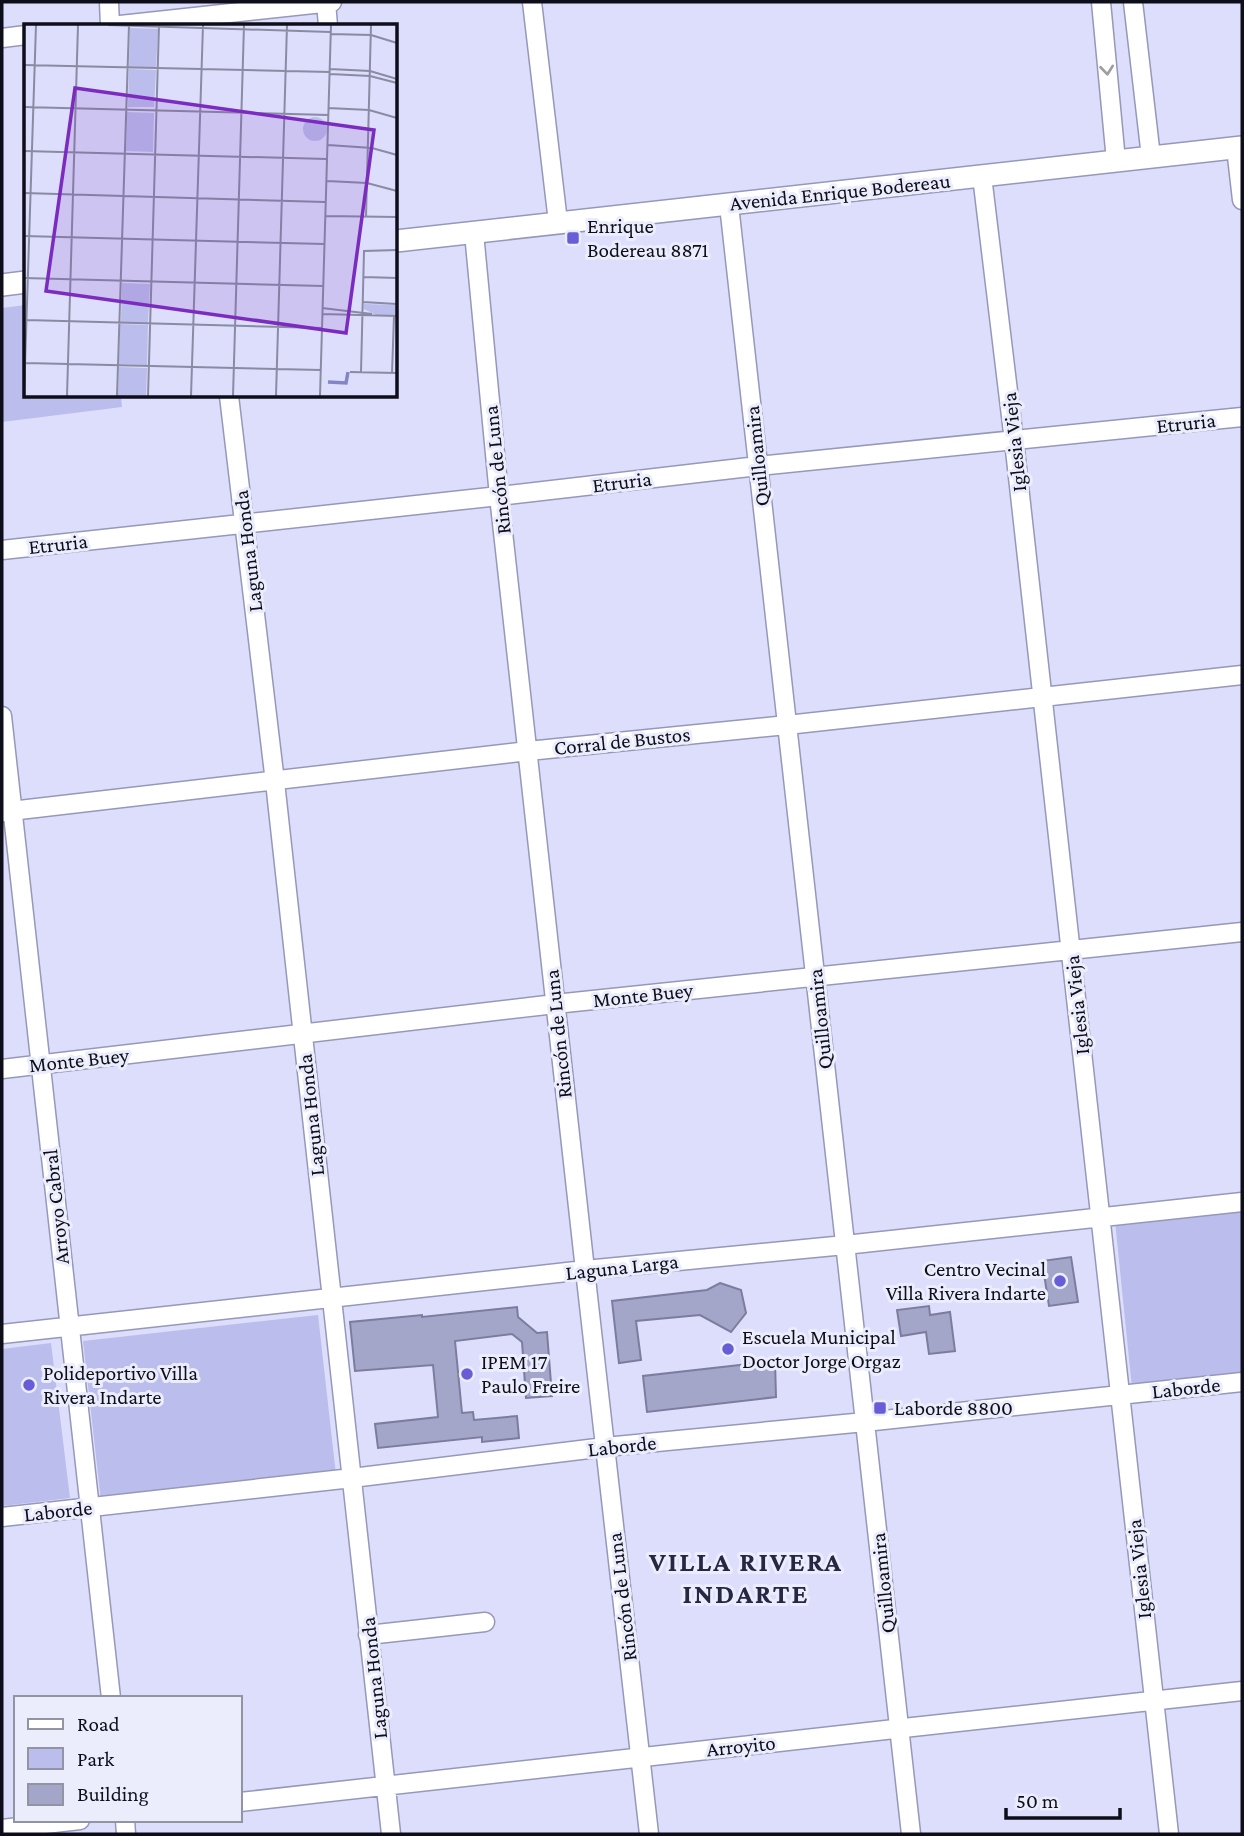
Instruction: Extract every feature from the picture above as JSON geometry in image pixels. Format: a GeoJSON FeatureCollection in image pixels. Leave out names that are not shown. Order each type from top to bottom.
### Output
{"type":"FeatureCollection","features":[{"type":"Feature","properties":{"kind":"main road","name":"Avenida Enrique Bodereau"},"geometry":{"type":"LineString","coordinates":[[397,241],[1239,148]]}},
{"type":"Feature","properties":{"kind":"main road"},"geometry":{"type":"LineString","coordinates":[[2,285],[24,282]]}},
{"type":"Feature","properties":{"kind":"street"},"geometry":{"type":"LineString","coordinates":[[109,2],[111,24]]}},
{"type":"Feature","properties":{"kind":"street"},"geometry":{"type":"LineString","coordinates":[[326,2],[328,24]]}},
{"type":"Feature","properties":{"kind":"street"},"geometry":{"type":"LineString","coordinates":[[129,24],[332,2]]}},
{"type":"Feature","properties":{"kind":"street"},"geometry":{"type":"LineString","coordinates":[[532,2],[558,222]]}},
{"type":"Feature","properties":{"kind":"street"},"geometry":{"type":"LineString","coordinates":[[1101,2],[1116,161]]}},
{"type":"Feature","properties":{"kind":"street"},"geometry":{"type":"LineString","coordinates":[[1133,2],[1151,158]]}},
{"type":"Feature","properties":{"kind":"street"},"geometry":{"type":"LineString","coordinates":[[2,38],[24,35]]}},
{"type":"Feature","properties":{"kind":"street"},"geometry":{"type":"LineString","coordinates":[[1239,148],[1242,200]]}},
{"type":"Feature","properties":{"kind":"street","name":"Iglesia Vieja"},"geometry":{"type":"LineString","coordinates":[[982,176],[1169,1834]]}},
{"type":"Feature","properties":{"kind":"street","name":"Quilloamira"},"geometry":{"type":"LineString","coordinates":[[729,205],[911,1834]]}},
{"type":"Feature","properties":{"kind":"street","name":"Rincón de Luna"},"geometry":{"type":"LineString","coordinates":[[474,233],[499,496],[649,1834]]}},
{"type":"Feature","properties":{"kind":"street","name":"Laguna Honda"},"geometry":{"type":"LineString","coordinates":[[229,397],[275,782],[391,1834]]}},
{"type":"Feature","properties":{"kind":"street","name":"Etruria"},"geometry":{"type":"LineString","coordinates":[[2,550],[758,466],[1242,417]]}},
{"type":"Feature","properties":{"kind":"street","name":"Corral de Bustos"},"geometry":{"type":"LineString","coordinates":[[7,812],[528,751],[787,726],[1242,675]]}},
{"type":"Feature","properties":{"kind":"street","name":"Arroyo Cabral"},"geometry":{"type":"LineString","coordinates":[[2,716],[7,812],[40,1065],[111,1696]]}},
{"type":"Feature","properties":{"kind":"street","name":"Monte Buey"},"geometry":{"type":"LineString","coordinates":[[2,1069],[555,1004],[1242,932]]}},
{"type":"Feature","properties":{"kind":"street","name":"Laguna Larga"},"geometry":{"type":"LineString","coordinates":[[2,1334],[1242,1202]]}},
{"type":"Feature","properties":{"kind":"street","name":"Laborde"},"geometry":{"type":"LineString","coordinates":[[2,1517],[605,1447],[1242,1382]]}},
{"type":"Feature","properties":{"kind":"street"},"geometry":{"type":"LineString","coordinates":[[369,1635],[485,1622]]}},
{"type":"Feature","properties":{"kind":"street","name":"Arroyito"},"geometry":{"type":"LineString","coordinates":[[242,1802],[1242,1691]]}},
{"type":"Feature","properties":{"kind":"street"},"geometry":{"type":"LineString","coordinates":[[2,1829],[63,1822]]}},
{"type":"Feature","properties":{"kind":"green space"},"geometry":{"type":"Polygon","coordinates":[[[24,305],[24,397],[121,397],[122,407],[2,422],[2,308],[24,305]]]}},
{"type":"Feature","properties":{"kind":"green space"},"geometry":{"type":"Polygon","coordinates":[[[1242,1208],[1242,1377],[1132,1388],[1115,1221],[1242,1208]]]}},
{"type":"Feature","properties":{"kind":"green space"},"geometry":{"type":"Polygon","coordinates":[[[318,1315],[336,1475],[101,1501],[83,1341],[318,1315]]]}},
{"type":"Feature","properties":{"kind":"green space"},"geometry":{"type":"Polygon","coordinates":[[[51,1343],[70,1498],[2,1506],[2,1349],[51,1343]]]}},
{"type":"Feature","properties":{"kind":"building","name":"Centro Vecinal Villa Rivera Indarte"},"geometry":{"type":"Polygon","coordinates":[[[1071,1257],[1078,1302],[1049,1306],[1042,1261],[1071,1257]]]}},
{"type":"Feature","properties":{"kind":"building"},"geometry":{"type":"Polygon","coordinates":[[[720,1283],[741,1290],[746,1313],[731,1332],[700,1315],[636,1321],[641,1360],[619,1363],[612,1301],[707,1290],[720,1283]]]}},
{"type":"Feature","properties":{"kind":"building"},"geometry":{"type":"Polygon","coordinates":[[[929,1306],[930,1315],[950,1312],[955,1351],[929,1354],[926,1332],[901,1336],[897,1310],[929,1306]]]}},
{"type":"Feature","properties":{"kind":"building"},"geometry":{"type":"Polygon","coordinates":[[[517,1307],[518,1317],[537,1333],[547,1332],[552,1396],[526,1398],[522,1342],[512,1334],[455,1341],[462,1413],[473,1412],[474,1420],[517,1416],[519,1438],[482,1442],[482,1437],[378,1448],[375,1424],[438,1417],[433,1365],[355,1371],[350,1322],[517,1307]]]}},
{"type":"Feature","properties":{"kind":"building"},"geometry":{"type":"Polygon","coordinates":[[[775,1361],[776,1397],[647,1412],[643,1376],[775,1361]]]}},
{"type":"Feature","properties":{"kind":"place","name":"Enrique Bodereau 8871"},"geometry":{"type":"Point","coordinates":[573,238]}},
{"type":"Feature","properties":{"kind":"place","name":"Centro Vecinal Villa Rivera Indarte"},"geometry":{"type":"Point","coordinates":[1060,1281]}},
{"type":"Feature","properties":{"kind":"place","name":"Escuela Municipal Doctor Jorge Orgaz"},"geometry":{"type":"Point","coordinates":[728,1349]}},
{"type":"Feature","properties":{"kind":"place","name":"IPEM 17 Paulo Freire"},"geometry":{"type":"Point","coordinates":[467,1374]}},
{"type":"Feature","properties":{"kind":"place","name":"Polideportivo Villa Rivera Indarte"},"geometry":{"type":"Point","coordinates":[29,1385]}},
{"type":"Feature","properties":{"kind":"place","name":"Laborde 8800"},"geometry":{"type":"Point","coordinates":[880,1408]}},
{"type":"Feature","properties":{"kind":"district","name":"VILLA RIVERA INDARTE"},"geometry":{"type":"Point","coordinates":[746,1577]}}]}
